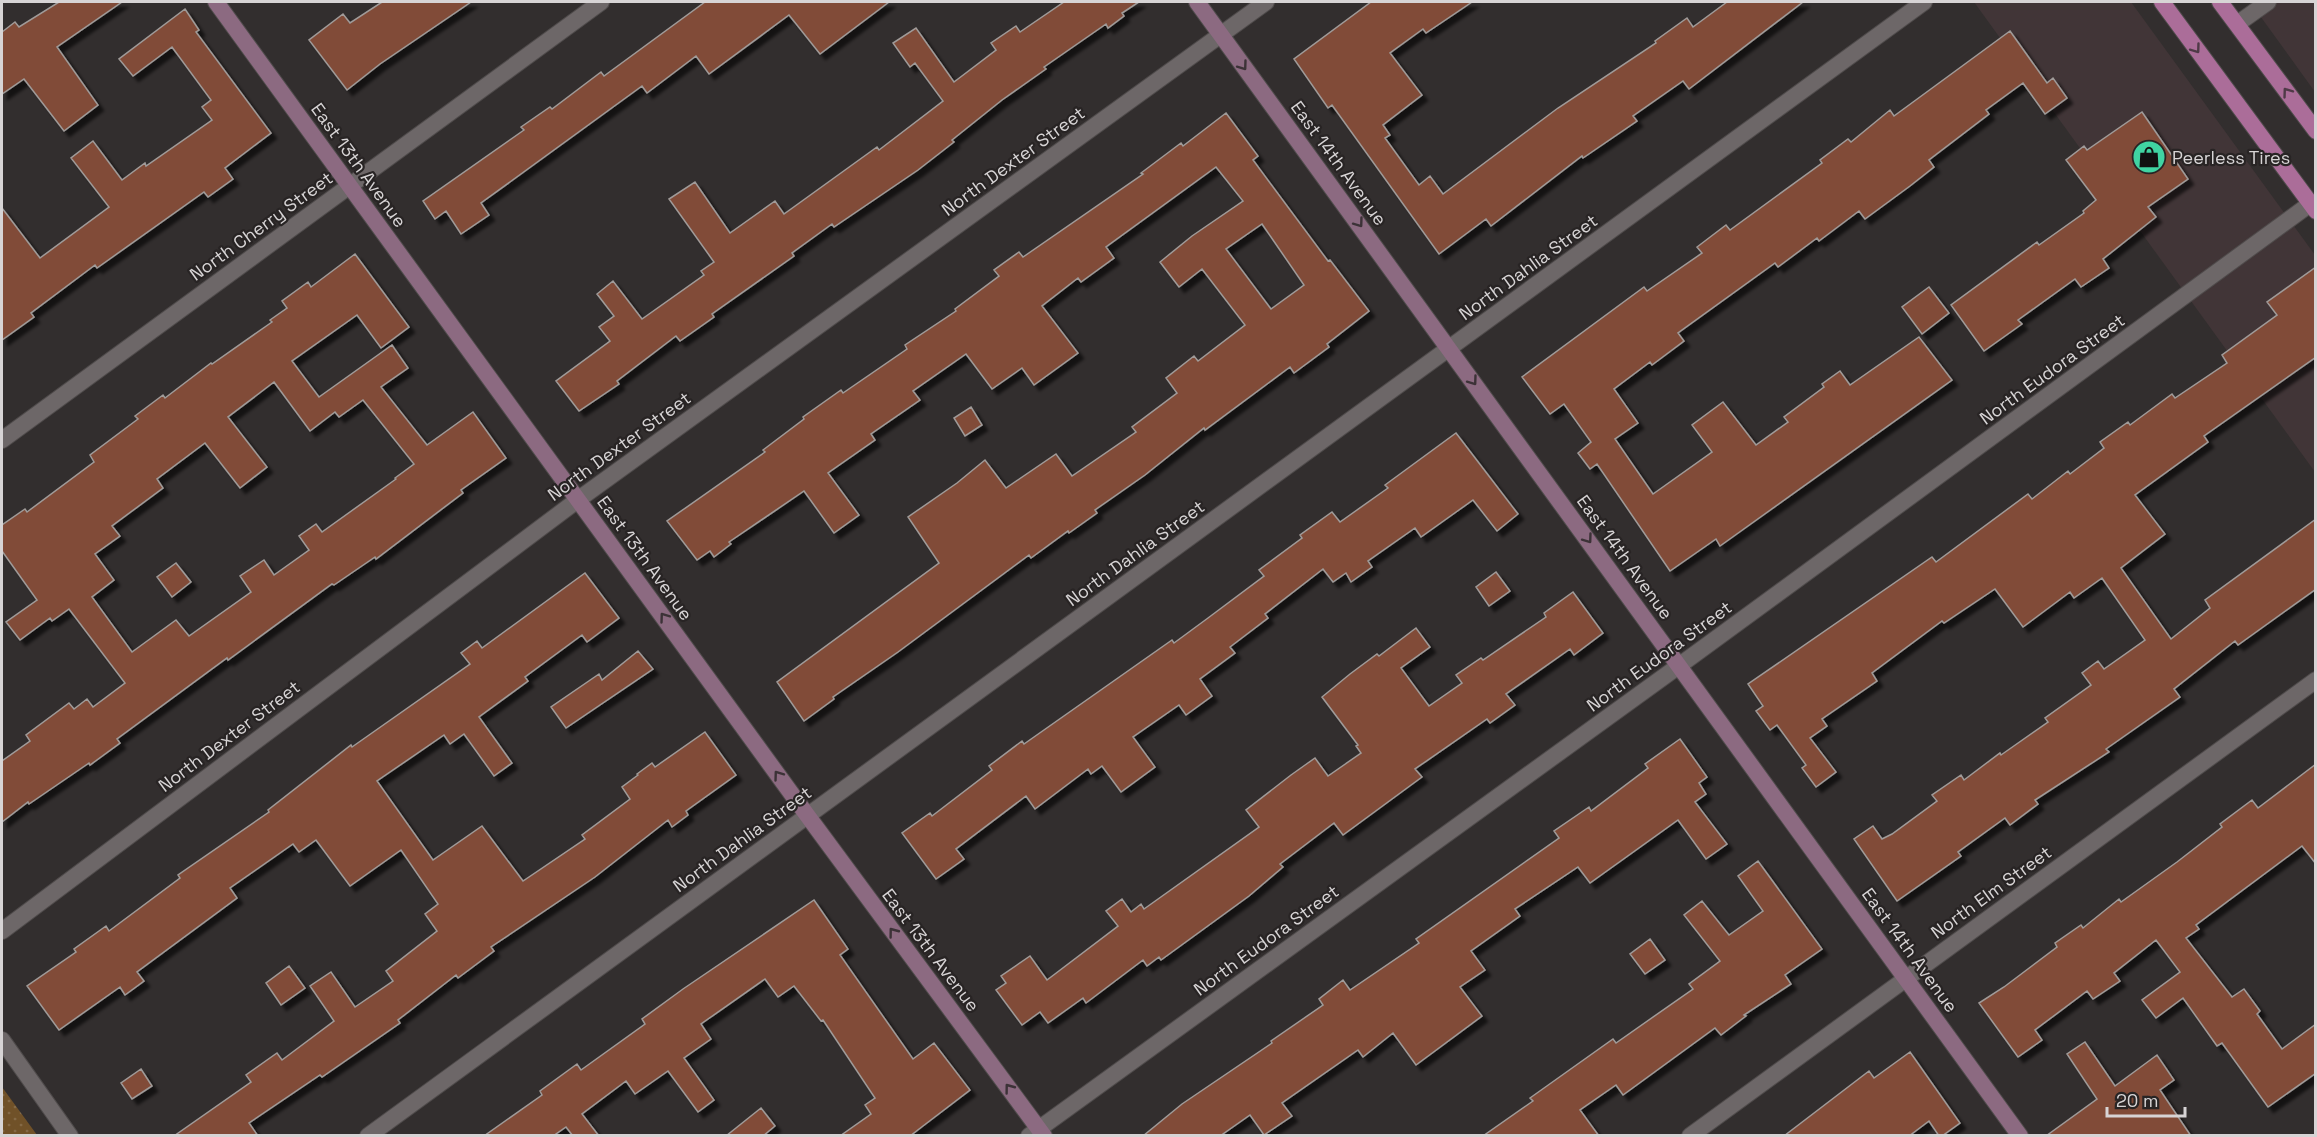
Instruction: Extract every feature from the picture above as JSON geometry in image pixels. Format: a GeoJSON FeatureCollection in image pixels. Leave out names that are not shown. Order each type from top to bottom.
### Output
{"type":"FeatureCollection","features":[{"type":"Feature","properties":{"kind":"main road","name":"East 13th Avenue"},"geometry":{"type":"LineString","coordinates":[[216,2],[579,499],[1037,1133]]}},
{"type":"Feature","properties":{"kind":"main road","name":"East 14th Avenue"},"geometry":{"type":"LineString","coordinates":[[1197,2],[2020,1136]]}},
{"type":"Feature","properties":{"kind":"main road"},"geometry":{"type":"LineString","coordinates":[[2162,2],[2313,207]]}},
{"type":"Feature","properties":{"kind":"main road"},"geometry":{"type":"LineString","coordinates":[[2220,2],[2316,131]]}},
{"type":"Feature","properties":{"kind":"street","name":"North Cherry Street"},"geometry":{"type":"LineString","coordinates":[[2,440],[601,2]]}},
{"type":"Feature","properties":{"kind":"street","name":"North Dexter Street"},"geometry":{"type":"LineString","coordinates":[[2,931],[579,499],[1266,2]]}},
{"type":"Feature","properties":{"kind":"street","name":"North Dahlia Street"},"geometry":{"type":"LineString","coordinates":[[368,1136],[1924,2]]}},
{"type":"Feature","properties":{"kind":"street"},"geometry":{"type":"LineString","coordinates":[[2237,24],[2268,2]]}},
{"type":"Feature","properties":{"kind":"street","name":"North Eudora Street"},"geometry":{"type":"LineString","coordinates":[[1037,1133],[2313,207]]}},
{"type":"Feature","properties":{"kind":"street","name":"North Elm Street"},"geometry":{"type":"LineString","coordinates":[[1690,1136],[2316,680]]}},
{"type":"Feature","properties":{"kind":"street"},"geometry":{"type":"LineString","coordinates":[[2,1040],[70,1136]]}},
{"type":"Feature","properties":{"kind":"shaded area"},"geometry":{"type":"Polygon","coordinates":[[[1974,2],[2131,2],[2315,255],[2315,472],[1974,2]]]}},
{"type":"Feature","properties":{"kind":"shaded area"},"geometry":{"type":"Polygon","coordinates":[[[2250,2],[2315,2],[2315,92],[2250,2]]]}},
{"type":"Feature","properties":{"kind":"shaded area"},"geometry":{"type":"Polygon","coordinates":[[[2,1087],[37,1135],[2,1135],[2,1087]]]}},
{"type":"Feature","properties":{"kind":"building"},"geometry":{"type":"Polygon","coordinates":[[[59,2],[122,2],[57,47],[98,105],[64,131],[24,79],[2,94],[2,32],[15,22],[19,27],[59,2]]]}},
{"type":"Feature","properties":{"kind":"building"},"geometry":{"type":"Polygon","coordinates":[[[382,2],[471,2],[380,64],[347,90],[309,40],[343,14],[350,23],[382,2]]]}},
{"type":"Feature","properties":{"kind":"building"},"geometry":{"type":"Polygon","coordinates":[[[705,2],[889,2],[820,54],[789,15],[709,74],[696,56],[647,93],[642,86],[481,203],[489,215],[461,234],[446,211],[435,219],[423,201],[524,130],[521,127],[550,107],[552,109],[601,72],[604,76],[705,2]]]}},
{"type":"Feature","properties":{"kind":"building"},"geometry":{"type":"Polygon","coordinates":[[[1064,2],[1139,2],[1122,13],[1124,16],[1108,28],[1106,24],[1044,67],[1046,69],[1002,100],[918,170],[834,227],[832,224],[792,253],[794,256],[712,314],[714,317],[680,341],[676,336],[617,381],[619,384],[579,411],[556,381],[610,341],[599,327],[614,316],[597,294],[613,281],[642,319],[704,275],[701,271],[714,262],[669,199],[695,182],[730,233],[775,201],[784,214],[877,147],[879,150],[943,101],[915,63],[910,67],[893,43],[916,28],[954,82],[996,50],[991,43],[1016,26],[1020,32],[1064,2]]]}},
{"type":"Feature","properties":{"kind":"building"},"geometry":{"type":"Polygon","coordinates":[[[1371,2],[1472,2],[1426,33],[1423,29],[1390,53],[1422,95],[1383,125],[1390,135],[1385,138],[1419,185],[1430,176],[1443,194],[1558,108],[1656,43],[1655,41],[1687,18],[1693,27],[1727,2],[1803,2],[1689,89],[1683,81],[1633,116],[1637,121],[1583,158],[1582,156],[1491,226],[1486,219],[1439,254],[1332,105],[1328,108],[1294,59],[1371,2]]]}},
{"type":"Feature","properties":{"kind":"building"},"geometry":{"type":"Polygon","coordinates":[[[185,9],[199,30],[196,32],[271,133],[225,168],[233,179],[208,197],[204,192],[97,268],[95,265],[31,313],[34,317],[2,340],[2,208],[40,258],[109,207],[71,158],[93,141],[122,180],[212,120],[202,107],[211,100],[172,47],[133,76],[119,59],[185,9]]]}},
{"type":"Feature","properties":{"kind":"building"},"geometry":{"type":"Polygon","coordinates":[[[2010,31],[2047,83],[2053,78],[2067,98],[2045,114],[2023,83],[1986,110],[1989,114],[1929,160],[1934,167],[1910,186],[1865,219],[1859,211],[1819,241],[1817,238],[1778,267],[1775,263],[1678,333],[1684,341],[1652,365],[1650,362],[1614,389],[1638,423],[1615,439],[1653,494],[1712,452],[1692,425],[1723,402],[1756,445],[1788,422],[1784,417],[1824,387],[1822,384],[1840,371],[1850,385],[1919,337],[1952,380],[1720,546],[1716,539],[1670,571],[1597,464],[1590,469],[1578,453],[1591,442],[1564,404],[1550,414],[1522,377],[1644,287],[1647,291],[1702,253],[1697,247],[1726,225],[1730,230],[1822,163],[1820,160],[1848,139],[1851,142],[1890,110],[1894,116],[2010,31]]]}},
{"type":"Feature","properties":{"kind":"building"},"geometry":{"type":"Polygon","coordinates":[[[2142,112],[2188,179],[2148,207],[2156,217],[2103,259],[2109,268],[2081,287],[2075,279],[2018,320],[2022,324],[1984,351],[1951,305],[2037,242],[2039,245],[2084,213],[2083,211],[2096,200],[2066,160],[2084,146],[2087,150],[2142,112]]]}},
{"type":"Feature","properties":{"kind":"building"},"geometry":{"type":"Polygon","coordinates":[[[1226,113],[1258,156],[1253,160],[1328,261],[1330,260],[1369,311],[1327,344],[1329,347],[1294,373],[1290,367],[1205,430],[1204,428],[1145,475],[1095,510],[1097,513],[1031,558],[1029,555],[833,697],[834,699],[804,721],[777,682],[939,563],[908,517],[957,483],[985,460],[1006,488],[1056,454],[1072,476],[1136,432],[1132,427],[1177,393],[1166,378],[1194,356],[1198,361],[1245,325],[1202,269],[1179,287],[1160,262],[1192,236],[1243,201],[1216,167],[1106,247],[1114,258],[1081,282],[1078,278],[1042,306],[1078,353],[1034,385],[1022,368],[992,389],[966,354],[913,391],[920,400],[871,434],[875,440],[828,473],[859,515],[834,533],[804,491],[729,542],[731,544],[714,557],[710,551],[697,560],[667,521],[765,452],[763,450],[804,419],[803,417],[841,390],[843,393],[907,349],[905,345],[956,311],[955,309],[999,276],[994,270],[1019,252],[1023,257],[1143,174],[1141,173],[1181,143],[1183,146],[1226,113]],[[1262,224],[1226,249],[1271,309],[1304,285],[1262,224]]]}},
{"type":"Feature","properties":{"kind":"building"},"geometry":{"type":"Polygon","coordinates":[[[355,254],[409,327],[381,348],[357,315],[292,361],[319,397],[392,345],[408,368],[381,387],[427,445],[473,412],[506,458],[461,490],[463,493],[376,559],[375,557],[334,585],[332,584],[117,739],[120,743],[90,765],[89,763],[29,804],[28,802],[2,822],[2,761],[30,741],[26,735],[69,703],[74,709],[87,699],[93,707],[125,683],[69,609],[52,621],[50,618],[20,640],[6,622],[37,600],[2,551],[2,525],[25,509],[27,512],[94,462],[90,455],[138,419],[135,416],[163,395],[165,398],[211,363],[272,322],[270,320],[287,308],[282,301],[308,282],[311,287],[355,254]],[[274,382],[228,417],[267,467],[240,488],[205,443],[157,479],[163,488],[112,526],[120,536],[95,554],[114,580],[92,597],[132,652],[176,620],[189,636],[251,592],[240,576],[264,560],[274,575],[309,550],[299,536],[316,524],[322,532],[414,464],[363,400],[339,417],[335,412],[310,431],[274,382]]]}},
{"type":"Feature","properties":{"kind":"building"},"geometry":{"type":"Polygon","coordinates":[[[2316,267],[2316,357],[2204,436],[2208,442],[2135,495],[2165,534],[2121,568],[2171,639],[2210,608],[2205,600],[2316,519],[2316,589],[2238,645],[2235,641],[2174,689],[2180,697],[2106,749],[2109,752],[2035,800],[2038,804],[2010,825],[2005,818],[1958,852],[1961,856],[1897,901],[1854,839],[1873,826],[1882,839],[1892,834],[1937,801],[1932,795],[1961,775],[1964,780],[2048,722],[2045,718],[2091,685],[2082,673],[2098,661],[2104,669],[2145,640],[2102,578],[2074,598],[2070,592],[2023,627],[1995,589],[1944,623],[1942,621],[1872,673],[1877,681],[1822,719],[1827,726],[1810,738],[1836,772],[1816,787],[1802,768],[1806,765],[1777,725],[1770,730],[1756,711],[1763,706],[1748,684],[1932,557],[1936,562],[2028,494],[2032,499],[2068,471],[2070,474],[2104,448],[2100,442],[2128,422],[2130,425],[2172,394],[2175,398],[2227,363],[2222,355],[2277,315],[2267,302],[2316,267]]]}},
{"type":"Feature","properties":{"kind":"building"},"geometry":{"type":"Polygon","coordinates":[[[1929,287],[1949,313],[1922,334],[1902,307],[1929,287]]]}},
{"type":"Feature","properties":{"kind":"building"},"geometry":{"type":"Polygon","coordinates":[[[971,407],[982,425],[965,436],[954,418],[971,407]]]}},
{"type":"Feature","properties":{"kind":"building"},"geometry":{"type":"Polygon","coordinates":[[[1456,433],[1518,514],[1497,531],[1473,500],[1421,537],[1415,528],[1368,561],[1372,567],[1351,582],[1346,573],[1333,582],[1323,569],[1265,614],[1268,618],[1230,647],[1235,653],[1200,679],[1212,696],[1186,715],[1179,705],[1133,737],[1155,767],[1121,792],[1102,766],[1091,774],[1088,769],[1035,809],[1026,796],[956,849],[964,859],[936,879],[902,833],[930,813],[932,816],[992,770],[989,766],[1022,741],[1024,744],[1172,640],[1174,643],[1208,618],[1264,576],[1259,570],[1302,538],[1300,535],[1332,512],[1340,522],[1388,488],[1385,485],[1456,433]]]}},
{"type":"Feature","properties":{"kind":"building"},"geometry":{"type":"Polygon","coordinates":[[[176,563],[191,582],[172,597],[157,577],[176,563]]]}},
{"type":"Feature","properties":{"kind":"building"},"geometry":{"type":"Polygon","coordinates":[[[1496,572],[1510,591],[1489,606],[1476,587],[1496,572]]]}},
{"type":"Feature","properties":{"kind":"building"},"geometry":{"type":"Polygon","coordinates":[[[585,573],[619,618],[587,642],[582,635],[525,677],[528,681],[479,717],[512,763],[494,776],[464,734],[450,744],[444,735],[377,781],[433,860],[482,826],[523,881],[585,839],[582,835],[630,799],[622,787],[637,774],[652,763],[655,767],[705,732],[736,775],[686,811],[688,815],[672,827],[668,820],[595,877],[491,947],[494,951],[458,978],[456,975],[398,1020],[400,1023],[322,1077],[320,1075],[249,1123],[258,1136],[174,1136],[251,1082],[246,1075],[277,1053],[282,1060],[334,1021],[310,986],[331,972],[355,1007],[393,981],[386,971],[437,931],[425,914],[438,904],[401,850],[350,886],[316,840],[299,852],[293,844],[230,888],[237,898],[137,972],[144,981],[125,995],[120,987],[59,1030],[27,986],[76,952],[74,949],[106,926],[109,931],[180,878],[178,875],[269,812],[268,810],[351,745],[352,747],[470,664],[461,653],[477,641],[482,648],[585,573]]]}},
{"type":"Feature","properties":{"kind":"building"},"geometry":{"type":"Polygon","coordinates":[[[1573,592],[1603,633],[1574,655],[1570,649],[1506,694],[1515,705],[1490,723],[1487,719],[1415,769],[1422,777],[1343,835],[1334,823],[1280,864],[1283,867],[1249,896],[1161,960],[1159,957],[1147,966],[1143,960],[1086,1003],[1083,998],[1048,1023],[1040,1012],[1022,1025],[996,990],[1006,983],[1001,976],[1030,956],[1047,980],[1118,926],[1106,911],[1122,899],[1131,912],[1141,904],[1144,909],[1259,827],[1246,810],[1315,758],[1328,776],[1361,753],[1356,746],[1358,745],[1322,697],[1377,654],[1379,656],[1416,628],[1430,647],[1401,668],[1429,706],[1462,683],[1456,675],[1481,658],[1483,660],[1546,617],[1544,613],[1573,592]]]}},
{"type":"Feature","properties":{"kind":"building"},"geometry":{"type":"Polygon","coordinates":[[[638,651],[653,669],[566,728],[551,707],[599,674],[602,680],[638,651]]]}},
{"type":"Feature","properties":{"kind":"building"},"geometry":{"type":"Polygon","coordinates":[[[1680,739],[1707,777],[1699,783],[1706,794],[1695,802],[1727,844],[1706,859],[1678,820],[1590,883],[1578,867],[1515,909],[1520,916],[1471,951],[1485,970],[1460,987],[1482,1016],[1416,1065],[1393,1033],[1363,1057],[1358,1050],[1282,1103],[1292,1116],[1264,1135],[1250,1115],[1220,1136],[1143,1136],[1182,1104],[1323,1005],[1319,999],[1343,980],[1350,990],[1419,943],[1416,939],[1559,838],[1554,831],[1589,807],[1591,811],[1648,768],[1645,764],[1680,739]]]}},
{"type":"Feature","properties":{"kind":"building"},"geometry":{"type":"Polygon","coordinates":[[[2316,764],[2316,864],[2302,846],[2196,925],[2199,929],[2186,938],[2232,997],[2244,989],[2260,1011],[2257,1014],[2282,1049],[2316,1024],[2316,1073],[2268,1107],[2222,1043],[2217,1046],[2183,998],[2156,1018],[2142,1000],[2180,972],[2156,940],[2114,973],[2120,981],[2093,999],[2087,991],[2035,1030],[2042,1040],[2018,1057],[1979,1003],[2057,947],[2055,943],[2081,925],[2083,928],[2119,899],[2121,902],[2177,862],[2222,827],[2220,824],[2252,800],[2258,808],[2316,764]]]}},
{"type":"Feature","properties":{"kind":"building"},"geometry":{"type":"Polygon","coordinates":[[[1758,861],[1822,949],[1785,975],[1791,984],[1744,1015],[1746,1016],[1721,1035],[1715,1028],[1623,1095],[1616,1085],[1580,1110],[1599,1136],[1483,1136],[1533,1101],[1530,1098],[1613,1039],[1616,1043],[1693,989],[1689,984],[1720,961],[1684,915],[1702,901],[1729,935],[1763,911],[1738,876],[1758,861]]]}},
{"type":"Feature","properties":{"kind":"building"},"geometry":{"type":"Polygon","coordinates":[[[814,900],[848,949],[840,955],[913,1059],[934,1043],[970,1090],[910,1136],[840,1136],[871,1114],[865,1105],[875,1098],[823,1020],[821,1021],[794,986],[778,997],[765,979],[701,1024],[711,1039],[684,1058],[714,1100],[698,1112],[668,1071],[635,1094],[626,1081],[582,1114],[599,1136],[573,1136],[566,1127],[553,1136],[484,1136],[542,1095],[540,1091],[577,1064],[581,1070],[645,1024],[642,1019],[683,989],[814,900]]]}},
{"type":"Feature","properties":{"kind":"building"},"geometry":{"type":"Polygon","coordinates":[[[1650,939],[1665,960],[1645,974],[1630,954],[1650,939]]]}},
{"type":"Feature","properties":{"kind":"building"},"geometry":{"type":"Polygon","coordinates":[[[289,966],[305,988],[281,1005],[266,983],[289,966]]]}},
{"type":"Feature","properties":{"kind":"building"},"geometry":{"type":"Polygon","coordinates":[[[2085,1042],[2115,1086],[2157,1055],[2174,1080],[2160,1090],[2191,1136],[2046,1136],[2097,1099],[2067,1054],[2085,1042]]]}},
{"type":"Feature","properties":{"kind":"building"},"geometry":{"type":"Polygon","coordinates":[[[1910,1052],[1960,1123],[1942,1136],[1939,1136],[1929,1121],[1909,1136],[1784,1136],[1869,1071],[1874,1078],[1910,1052]]]}},
{"type":"Feature","properties":{"kind":"building"},"geometry":{"type":"Polygon","coordinates":[[[141,1069],[152,1086],[132,1099],[121,1083],[141,1069]]]}},
{"type":"Feature","properties":{"kind":"building"},"geometry":{"type":"Polygon","coordinates":[[[761,1108],[775,1126],[763,1136],[726,1136],[761,1108]]]}},
{"type":"Feature","properties":{"kind":"place","name":"Peerless Tires"},"geometry":{"type":"Point","coordinates":[2149,157]}}]}
